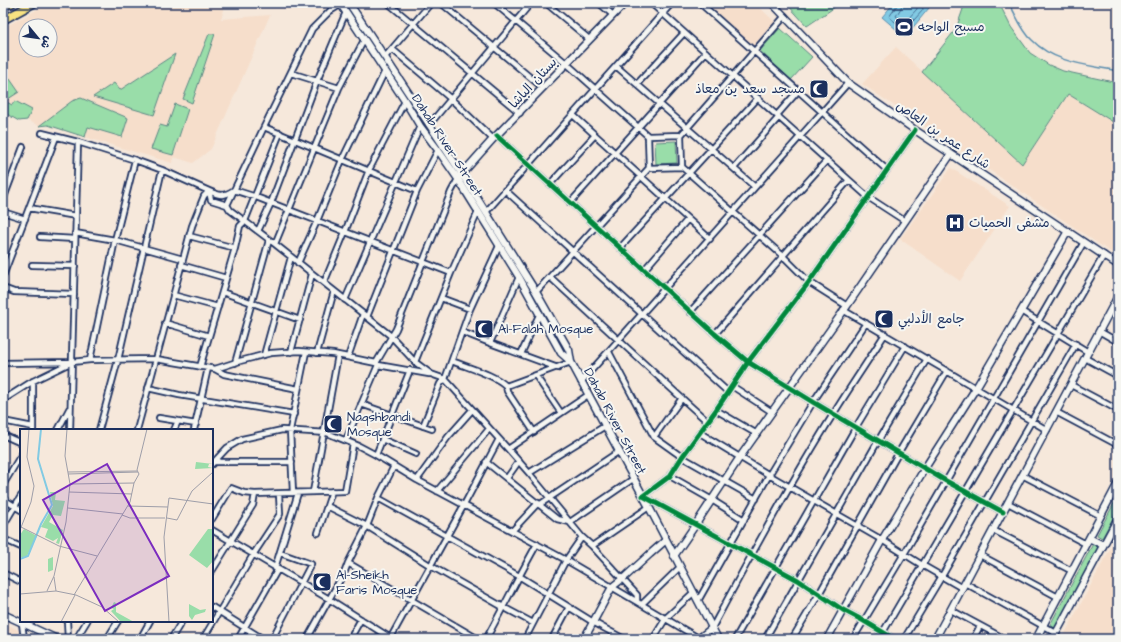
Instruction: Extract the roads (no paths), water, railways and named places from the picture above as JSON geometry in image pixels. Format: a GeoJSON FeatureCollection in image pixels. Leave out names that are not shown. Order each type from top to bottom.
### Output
{"type":"FeatureCollection","features":[{"type":"Feature","properties":{"kind":"main road"},"geometry":{"type":"LineString","coordinates":[[3,8],[12,3]]}},
{"type":"Feature","properties":{"kind":"main road"},"geometry":{"type":"LineString","coordinates":[[3,20],[34,3]]}},
{"type":"Feature","properties":{"kind":"street","name":"Dahab River Street"},"geometry":{"type":"LineString","coordinates":[[341,3],[420,126],[486,212],[536,292],[569,350],[571,362],[581,382],[649,507],[718,639]]}},
{"type":"Feature","properties":{"kind":"street"},"geometry":{"type":"LineString","coordinates":[[227,205],[312,29],[330,11],[341,3]]}},
{"type":"Feature","properties":{"kind":"street","name":"Dahab River Street"},"geometry":{"type":"LineString","coordinates":[[349,3],[429,125],[460,177],[478,212],[540,313],[561,353],[571,362]]}},
{"type":"Feature","properties":{"kind":"street"},"geometry":{"type":"LineString","coordinates":[[388,3],[520,113]]}},
{"type":"Feature","properties":{"kind":"street"},"geometry":{"type":"LineString","coordinates":[[385,57],[431,3]]}},
{"type":"Feature","properties":{"kind":"street"},"geometry":{"type":"LineString","coordinates":[[441,3],[543,88]]}},
{"type":"Feature","properties":{"kind":"street"},"geometry":{"type":"LineString","coordinates":[[494,3],[566,63],[648,136],[681,135],[784,16]]}},
{"type":"Feature","properties":{"kind":"street"},"geometry":{"type":"LineString","coordinates":[[429,125],[531,3]]}},
{"type":"Feature","properties":{"kind":"street"},"geometry":{"type":"LineString","coordinates":[[546,3],[589,39]]}},
{"type":"Feature","properties":{"kind":"street"},"geometry":{"type":"LineString","coordinates":[[599,3],[613,15]]}},
{"type":"Feature","properties":{"kind":"street","name":"بستان الباشا"},"geometry":{"type":"LineString","coordinates":[[460,177],[495,137],[520,113],[566,63],[625,3]]}},
{"type":"Feature","properties":{"kind":"street"},"geometry":{"type":"LineString","coordinates":[[651,3],[868,197],[905,221]]}},
{"type":"Feature","properties":{"kind":"street"},"geometry":{"type":"LineString","coordinates":[[486,212],[672,3]]}},
{"type":"Feature","properties":{"kind":"street"},"geometry":{"type":"LineString","coordinates":[[700,3],[888,170]]}},
{"type":"Feature","properties":{"kind":"street","name":"شارع عمر بن العاص"},"geometry":{"type":"LineString","coordinates":[[772,3],[848,83],[915,130],[1118,265]]}},
{"type":"Feature","properties":{"kind":"street"},"geometry":{"type":"LineString","coordinates":[[258,231],[271,203],[294,139],[346,12]]}},
{"type":"Feature","properties":{"kind":"street"},"geometry":{"type":"LineString","coordinates":[[637,84],[684,33]]}},
{"type":"Feature","properties":{"kind":"street"},"geometry":{"type":"LineString","coordinates":[[275,244],[340,88],[364,40]]}},
{"type":"Feature","properties":{"kind":"street"},"geometry":{"type":"LineString","coordinates":[[392,49],[528,164],[714,334],[748,362],[946,481],[1003,512]]}},
{"type":"Feature","properties":{"kind":"street"},"geometry":{"type":"LineString","coordinates":[[570,203],[706,52]]}},
{"type":"Feature","properties":{"kind":"street"},"geometry":{"type":"LineString","coordinates":[[616,66],[755,187]]}},
{"type":"Feature","properties":{"kind":"street"},"geometry":{"type":"LineString","coordinates":[[298,263],[342,160],[385,71]]}},
{"type":"Feature","properties":{"kind":"street"},"geometry":{"type":"LineString","coordinates":[[291,73],[340,88]]}},
{"type":"Feature","properties":{"kind":"street"},"geometry":{"type":"LineString","coordinates":[[581,382],[848,83]]}},
{"type":"Feature","properties":{"kind":"street"},"geometry":{"type":"LineString","coordinates":[[734,168],[798,91]]}},
{"type":"Feature","properties":{"kind":"street"},"geometry":{"type":"LineString","coordinates":[[620,248],[758,98]]}},
{"type":"Feature","properties":{"kind":"street"},"geometry":{"type":"LineString","coordinates":[[324,283],[369,170],[405,101]]}},
{"type":"Feature","properties":{"kind":"street"},"geometry":{"type":"LineString","coordinates":[[572,115],[710,239]]}},
{"type":"Feature","properties":{"kind":"street"},"geometry":{"type":"LineString","coordinates":[[345,300],[420,126]]}},
{"type":"Feature","properties":{"kind":"street"},"geometry":{"type":"LineString","coordinates":[[264,127],[418,191]]}},
{"type":"Feature","properties":{"kind":"street"},"geometry":{"type":"LineString","coordinates":[[894,639],[843,610],[798,580],[643,496],[670,476],[748,362],[809,282],[915,130]]}},
{"type":"Feature","properties":{"kind":"street"},"geometry":{"type":"LineString","coordinates":[[42,133],[78,142],[135,160],[219,195],[227,195],[234,190]]}},
{"type":"Feature","properties":{"kind":"street"},"geometry":{"type":"LineString","coordinates":[[200,366],[235,248],[240,226],[245,221],[256,197],[280,133]]}},
{"type":"Feature","properties":{"kind":"street"},"geometry":{"type":"LineString","coordinates":[[550,184],[595,135]]}},
{"type":"Feature","properties":{"kind":"street"},"geometry":{"type":"LineString","coordinates":[[681,135],[682,167]]}},
{"type":"Feature","properties":{"kind":"street"},"geometry":{"type":"LineString","coordinates":[[648,136],[649,168]]}},
{"type":"Feature","properties":{"kind":"street"},"geometry":{"type":"LineString","coordinates":[[3,276],[56,137]]}},
{"type":"Feature","properties":{"kind":"street"},"geometry":{"type":"LineString","coordinates":[[70,429],[78,142]]}},
{"type":"Feature","properties":{"kind":"street"},"geometry":{"type":"LineString","coordinates":[[3,200],[23,147]]}},
{"type":"Feature","properties":{"kind":"street"},"geometry":{"type":"LineString","coordinates":[[348,357],[418,191],[438,150]]}},
{"type":"Feature","properties":{"kind":"street"},"geometry":{"type":"LineString","coordinates":[[674,556],[740,458],[951,154]]}},
{"type":"Feature","properties":{"kind":"street"},"geometry":{"type":"LineString","coordinates":[[90,360],[115,240],[135,160]]}},
{"type":"Feature","properties":{"kind":"street"},"geometry":{"type":"LineString","coordinates":[[690,312],[827,160]]}},
{"type":"Feature","properties":{"kind":"street"},"geometry":{"type":"LineString","coordinates":[[536,292],[649,168],[682,167],[783,256],[809,282],[845,308],[866,323],[1047,430]]}},
{"type":"Feature","properties":{"kind":"street"},"geometry":{"type":"LineString","coordinates":[[99,429],[118,360],[162,170]]}},
{"type":"Feature","properties":{"kind":"street"},"geometry":{"type":"LineString","coordinates":[[346,440],[377,364],[396,329],[451,192],[460,177]]}},
{"type":"Feature","properties":{"kind":"street"},"geometry":{"type":"LineString","coordinates":[[714,334],[849,180]]}},
{"type":"Feature","properties":{"kind":"street"},"geometry":{"type":"LineString","coordinates":[[234,190],[256,197],[451,273]]}},
{"type":"Feature","properties":{"kind":"street"},"geometry":{"type":"LineString","coordinates":[[505,190],[728,392]]}},
{"type":"Feature","properties":{"kind":"street"},"geometry":{"type":"LineString","coordinates":[[209,191],[211,200],[227,205],[230,210],[391,336],[415,362],[431,374]]}},
{"type":"Feature","properties":{"kind":"street"},"geometry":{"type":"LineString","coordinates":[[137,429],[192,226],[204,196],[209,191]]}},
{"type":"Feature","properties":{"kind":"street"},"geometry":{"type":"LineString","coordinates":[[30,208],[76,216]]}},
{"type":"Feature","properties":{"kind":"street"},"geometry":{"type":"LineString","coordinates":[[3,212],[25,219]]}},
{"type":"Feature","properties":{"kind":"street"},"geometry":{"type":"LineString","coordinates":[[415,362],[451,273],[478,212]]}},
{"type":"Feature","properties":{"kind":"street"},"geometry":{"type":"LineString","coordinates":[[644,270],[688,219]]}},
{"type":"Feature","properties":{"kind":"street"},"geometry":{"type":"LineString","coordinates":[[827,639],[882,540],[925,468],[976,388],[1068,231]]}},
{"type":"Feature","properties":{"kind":"street"},"geometry":{"type":"LineString","coordinates":[[75,233],[115,240],[183,259]]}},
{"type":"Feature","properties":{"kind":"street"},"geometry":{"type":"LineString","coordinates":[[189,236],[235,248]]}},
{"type":"Feature","properties":{"kind":"street"},"geometry":{"type":"LineString","coordinates":[[40,237],[75,239]]}},
{"type":"Feature","properties":{"kind":"street"},"geometry":{"type":"LineString","coordinates":[[235,362],[269,240]]}},
{"type":"Feature","properties":{"kind":"street"},"geometry":{"type":"LineString","coordinates":[[853,639],[904,554],[1084,242]]}},
{"type":"Feature","properties":{"kind":"street"},"geometry":{"type":"LineString","coordinates":[[423,426],[440,384],[445,379],[470,309],[499,246]]}},
{"type":"Feature","properties":{"kind":"street"},"geometry":{"type":"LineString","coordinates":[[879,639],[1104,255]]}},
{"type":"Feature","properties":{"kind":"street"},"geometry":{"type":"LineString","coordinates":[[264,355],[291,257]]}},
{"type":"Feature","properties":{"kind":"street"},"geometry":{"type":"LineString","coordinates":[[32,265],[74,266]]}},
{"type":"Feature","properties":{"kind":"street"},"geometry":{"type":"LineString","coordinates":[[181,265],[226,278]]}},
{"type":"Feature","properties":{"kind":"street"},"geometry":{"type":"LineString","coordinates":[[291,352],[312,274]]}},
{"type":"Feature","properties":{"kind":"street"},"geometry":{"type":"LineString","coordinates":[[490,343],[519,277]]}},
{"type":"Feature","properties":{"kind":"street"},"geometry":{"type":"LineString","coordinates":[[550,277],[708,422]]}},
{"type":"Feature","properties":{"kind":"street"},"geometry":{"type":"LineString","coordinates":[[3,288],[14,292],[74,294]]}},
{"type":"Feature","properties":{"kind":"street"},"geometry":{"type":"LineString","coordinates":[[317,353],[334,291]]}},
{"type":"Feature","properties":{"kind":"street"},"geometry":{"type":"LineString","coordinates":[[222,292],[300,320]]}},
{"type":"Feature","properties":{"kind":"street"},"geometry":{"type":"LineString","coordinates":[[173,295],[218,307]]}},
{"type":"Feature","properties":{"kind":"street"},"geometry":{"type":"LineString","coordinates":[[935,639],[1099,331],[1116,306],[1118,296]]}},
{"type":"Feature","properties":{"kind":"street"},"geometry":{"type":"LineString","coordinates":[[441,298],[470,309]]}},
{"type":"Feature","properties":{"kind":"street"},"geometry":{"type":"LineString","coordinates":[[1021,311],[1088,352]]}},
{"type":"Feature","properties":{"kind":"street"},"geometry":{"type":"LineString","coordinates":[[521,354],[540,313]]}},
{"type":"Feature","properties":{"kind":"street"},"geometry":{"type":"LineString","coordinates":[[166,323],[209,336]]}},
{"type":"Feature","properties":{"kind":"street"},"geometry":{"type":"LineString","coordinates":[[698,601],[769,475],[813,402],[866,323]]}},
{"type":"Feature","properties":{"kind":"street"},"geometry":{"type":"LineString","coordinates":[[1099,331],[1118,342]]}},
{"type":"Feature","properties":{"kind":"street"},"geometry":{"type":"LineString","coordinates":[[462,332],[558,368]]}},
{"type":"Feature","properties":{"kind":"street"},"geometry":{"type":"LineString","coordinates":[[213,463],[227,448],[242,439],[282,430],[324,432],[346,440],[376,455],[437,491],[566,560],[666,618],[699,639],[712,628],[751,555],[790,487],[833,414],[885,334]]}},
{"type":"Feature","properties":{"kind":"street"},"geometry":{"type":"LineString","coordinates":[[904,639],[1076,344]]}},
{"type":"Feature","properties":{"kind":"street"},"geometry":{"type":"LineString","coordinates":[[736,639],[856,427],[905,346]]}},
{"type":"Feature","properties":{"kind":"street"},"geometry":{"type":"LineString","coordinates":[[238,639],[277,569],[296,493],[290,430],[306,352]]}},
{"type":"Feature","properties":{"kind":"street"},"geometry":{"type":"LineString","coordinates":[[215,369],[235,362],[271,353],[306,352],[338,355],[431,374],[445,379],[530,473],[582,537],[637,595],[637,601]]}},
{"type":"Feature","properties":{"kind":"street"},"geometry":{"type":"LineString","coordinates":[[609,352],[654,437],[682,457],[756,499]]}},
{"type":"Feature","properties":{"kind":"street"},"geometry":{"type":"LineString","coordinates":[[313,492],[338,355]]}},
{"type":"Feature","properties":{"kind":"street"},"geometry":{"type":"LineString","coordinates":[[1085,358],[1118,376]]}},
{"type":"Feature","properties":{"kind":"street"},"geometry":{"type":"LineString","coordinates":[[3,363],[156,359],[215,369],[224,374],[298,389]]}},
{"type":"Feature","properties":{"kind":"street"},"geometry":{"type":"LineString","coordinates":[[765,639],[878,440],[927,359]]}},
{"type":"Feature","properties":{"kind":"street"},"geometry":{"type":"LineString","coordinates":[[452,361],[502,382],[506,386],[507,391],[534,432]]}},
{"type":"Feature","properties":{"kind":"street"},"geometry":{"type":"LineString","coordinates":[[3,400],[33,381],[72,362]]}},
{"type":"Feature","properties":{"kind":"street"},"geometry":{"type":"LineString","coordinates":[[506,386],[571,362]]}},
{"type":"Feature","properties":{"kind":"street"},"geometry":{"type":"LineString","coordinates":[[194,429],[208,368]]}},
{"type":"Feature","properties":{"kind":"street"},"geometry":{"type":"LineString","coordinates":[[376,455],[410,370]]}},
{"type":"Feature","properties":{"kind":"street"},"geometry":{"type":"LineString","coordinates":[[792,639],[819,594],[898,452],[947,371]]}},
{"type":"Feature","properties":{"kind":"street"},"geometry":{"type":"LineString","coordinates":[[536,376],[561,413]]}},
{"type":"Feature","properties":{"kind":"street"},"geometry":{"type":"LineString","coordinates":[[3,421],[33,428],[33,381]]}},
{"type":"Feature","properties":{"kind":"street"},"geometry":{"type":"LineString","coordinates":[[1071,385],[1118,410]]}},
{"type":"Feature","properties":{"kind":"street"},"geometry":{"type":"LineString","coordinates":[[732,386],[772,412]]}},
{"type":"Feature","properties":{"kind":"street"},"geometry":{"type":"LineString","coordinates":[[148,388],[294,414]]}},
{"type":"Feature","properties":{"kind":"street"},"geometry":{"type":"LineString","coordinates":[[508,449],[588,395]]}},
{"type":"Feature","properties":{"kind":"street"},"geometry":{"type":"LineString","coordinates":[[654,437],[682,398]]}},
{"type":"Feature","properties":{"kind":"street"},"geometry":{"type":"LineString","coordinates":[[361,404],[432,429]]}},
{"type":"Feature","properties":{"kind":"street"},"geometry":{"type":"LineString","coordinates":[[59,429],[70,407]]}},
{"type":"Feature","properties":{"kind":"street"},"geometry":{"type":"LineString","coordinates":[[418,480],[448,437],[472,410]]}},
{"type":"Feature","properties":{"kind":"street"},"geometry":{"type":"LineString","coordinates":[[716,410],[757,434]]}},
{"type":"Feature","properties":{"kind":"street"},"geometry":{"type":"LineString","coordinates":[[1056,412],[1118,445]]}},
{"type":"Feature","properties":{"kind":"street"},"geometry":{"type":"LineString","coordinates":[[159,418],[196,424]]}},
{"type":"Feature","properties":{"kind":"street"},"geometry":{"type":"LineString","coordinates":[[174,429],[178,421]]}},
{"type":"Feature","properties":{"kind":"street"},"geometry":{"type":"LineString","coordinates":[[530,473],[605,426]]}},
{"type":"Feature","properties":{"kind":"street"},"geometry":{"type":"LineString","coordinates":[[437,491],[489,429]]}},
{"type":"Feature","properties":{"kind":"street"},"geometry":{"type":"LineString","coordinates":[[700,433],[922,565],[1043,626],[1054,636],[1118,518]]}},
{"type":"Feature","properties":{"kind":"street"},"geometry":{"type":"LineString","coordinates":[[3,435],[20,444]]}},
{"type":"Feature","properties":{"kind":"street"},"geometry":{"type":"LineString","coordinates":[[382,439],[416,454]]}},
{"type":"Feature","properties":{"kind":"street"},"geometry":{"type":"LineString","coordinates":[[213,531],[329,599],[391,639],[499,439]]}},
{"type":"Feature","properties":{"kind":"street"},"geometry":{"type":"LineString","coordinates":[[213,517],[231,488],[244,493],[256,494],[345,490],[353,444]]}},
{"type":"Feature","properties":{"kind":"street"},"geometry":{"type":"LineString","coordinates":[[512,531],[539,504],[618,452]]}},
{"type":"Feature","properties":{"kind":"street"},"geometry":{"type":"LineString","coordinates":[[3,485],[20,457]]}},
{"type":"Feature","properties":{"kind":"street"},"geometry":{"type":"LineString","coordinates":[[507,478],[519,461]]}},
{"type":"Feature","properties":{"kind":"street"},"geometry":{"type":"LineString","coordinates":[[213,463],[292,462]]}},
{"type":"Feature","properties":{"kind":"street"},"geometry":{"type":"LineString","coordinates":[[486,462],[557,519],[570,522],[633,479]]}},
{"type":"Feature","properties":{"kind":"street"},"geometry":{"type":"LineString","coordinates":[[308,639],[345,571],[394,466]]}},
{"type":"Feature","properties":{"kind":"street"},"geometry":{"type":"LineString","coordinates":[[1022,475],[1101,516]]}},
{"type":"Feature","properties":{"kind":"street"},"geometry":{"type":"LineString","coordinates":[[670,476],[744,520]]}},
{"type":"Feature","properties":{"kind":"street"},"geometry":{"type":"LineString","coordinates":[[1036,639],[1118,483]]}},
{"type":"Feature","properties":{"kind":"street"},"geometry":{"type":"LineString","coordinates":[[318,533],[332,491]]}},
{"type":"Feature","properties":{"kind":"street"},"geometry":{"type":"LineString","coordinates":[[213,569],[253,505],[256,494]]}},
{"type":"Feature","properties":{"kind":"street"},"geometry":{"type":"LineString","coordinates":[[213,622],[253,555],[280,514],[279,494]]}},
{"type":"Feature","properties":{"kind":"street"},"geometry":{"type":"LineString","coordinates":[[3,526],[20,498]]}},
{"type":"Feature","properties":{"kind":"street"},"geometry":{"type":"LineString","coordinates":[[378,498],[519,576],[624,639]]}},
{"type":"Feature","properties":{"kind":"street"},"geometry":{"type":"LineString","coordinates":[[3,499],[20,509]]}},
{"type":"Feature","properties":{"kind":"street"},"geometry":{"type":"LineString","coordinates":[[1008,503],[1086,544]]}},
{"type":"Feature","properties":{"kind":"street"},"geometry":{"type":"LineString","coordinates":[[327,506],[367,526],[431,566],[533,623]]}},
{"type":"Feature","properties":{"kind":"street"},"geometry":{"type":"LineString","coordinates":[[592,546],[649,507]]}},
{"type":"Feature","properties":{"kind":"street"},"geometry":{"type":"LineString","coordinates":[[994,530],[1072,571]]}},
{"type":"Feature","properties":{"kind":"street"},"geometry":{"type":"LineString","coordinates":[[525,639],[566,560],[582,537]]}},
{"type":"Feature","properties":{"kind":"street"},"geometry":{"type":"LineString","coordinates":[[1089,538],[1103,545]]}},
{"type":"Feature","properties":{"kind":"street"},"geometry":{"type":"LineString","coordinates":[[3,539],[20,547]]}},
{"type":"Feature","properties":{"kind":"street"},"geometry":{"type":"LineString","coordinates":[[584,639],[612,587],[636,568],[666,540]]}},
{"type":"Feature","properties":{"kind":"street"},"geometry":{"type":"LineString","coordinates":[[486,639],[537,544]]}},
{"type":"Feature","properties":{"kind":"street"},"geometry":{"type":"LineString","coordinates":[[272,639],[311,564],[280,554]]}},
{"type":"Feature","properties":{"kind":"street"},"geometry":{"type":"LineString","coordinates":[[980,556],[1058,597]]}},
{"type":"Feature","properties":{"kind":"street"},"geometry":{"type":"LineString","coordinates":[[348,563],[478,639]]}},
{"type":"Feature","properties":{"kind":"street"},"geometry":{"type":"LineString","coordinates":[[642,604],[680,567]]}},
{"type":"Feature","properties":{"kind":"street"},"geometry":{"type":"LineString","coordinates":[[3,573],[20,582]]}},
{"type":"Feature","properties":{"kind":"street"},"geometry":{"type":"LineString","coordinates":[[653,639],[666,618],[694,592]]}},
{"type":"Feature","properties":{"kind":"street"},"geometry":{"type":"LineString","coordinates":[[552,639],[569,607]]}},
{"type":"Feature","properties":{"kind":"street"},"geometry":{"type":"LineString","coordinates":[[213,608],[263,639]]}},
{"type":"Feature","properties":{"kind":"street"},"geometry":{"type":"LineString","coordinates":[[951,610],[998,638],[1005,639]]}},
{"type":"Feature","properties":{"kind":"street"},"geometry":{"type":"LineString","coordinates":[[3,614],[55,639]]}},
{"type":"Feature","properties":{"kind":"street"},"geometry":{"type":"LineString","coordinates":[[350,639],[360,619]]}},
{"type":"Feature","properties":{"kind":"street"},"geometry":{"type":"LineString","coordinates":[[67,622],[68,639]]}},
{"type":"Feature","properties":{"kind":"street"},"geometry":{"type":"LineString","coordinates":[[76,639],[86,622]]}},
{"type":"Feature","properties":{"kind":"street"},"geometry":{"type":"LineString","coordinates":[[107,639],[117,622]]}},
{"type":"Feature","properties":{"kind":"street"},"geometry":{"type":"LineString","coordinates":[[140,639],[149,622]]}},
{"type":"Feature","properties":{"kind":"street"},"geometry":{"type":"LineString","coordinates":[[171,639],[181,622]]}},
{"type":"Feature","properties":{"kind":"street"},"geometry":{"type":"LineString","coordinates":[[203,639],[213,622]]}},
{"type":"Feature","properties":{"kind":"street"},"geometry":{"type":"LineString","coordinates":[[22,623],[24,639]]}},
{"type":"Feature","properties":{"kind":"street"},"geometry":{"type":"LineString","coordinates":[[973,639],[980,626]]}},
{"type":"Feature","properties":{"kind":"water","name":"مسبح الواحه"},"geometry":{"type":"Polygon","coordinates":[[[894,3],[924,3],[929,8],[905,37],[882,17],[894,3]]]}},
{"type":"Feature","properties":{"kind":"waterway"},"geometry":{"type":"LineString","coordinates":[[1009,3],[1025,32],[1041,48],[1050,54],[1083,65],[1118,71]]}},
{"type":"Feature","properties":{"kind":"place","name":"مسبح الواحه"},"geometry":{"type":"Point","coordinates":[904,27]}},
{"type":"Feature","properties":{"kind":"place","name":"مسجد سعد ين معاذ"},"geometry":{"type":"Point","coordinates":[819,89]}},
{"type":"Feature","properties":{"kind":"place","name":"مشفى الحميات"},"geometry":{"type":"Point","coordinates":[955,223]}},
{"type":"Feature","properties":{"kind":"place","name":"جامع الأدلبي"},"geometry":{"type":"Point","coordinates":[884,319]}},
{"type":"Feature","properties":{"kind":"place","name":"Al-Falah Mosque"},"geometry":{"type":"Point","coordinates":[484,329]}},
{"type":"Feature","properties":{"kind":"place","name":"Naqshbandi Mosque"},"geometry":{"type":"Point","coordinates":[333,424]}},
{"type":"Feature","properties":{"kind":"place","name":"Al-Sheikh Faris Mosque"},"geometry":{"type":"Point","coordinates":[322,582]}}]}
